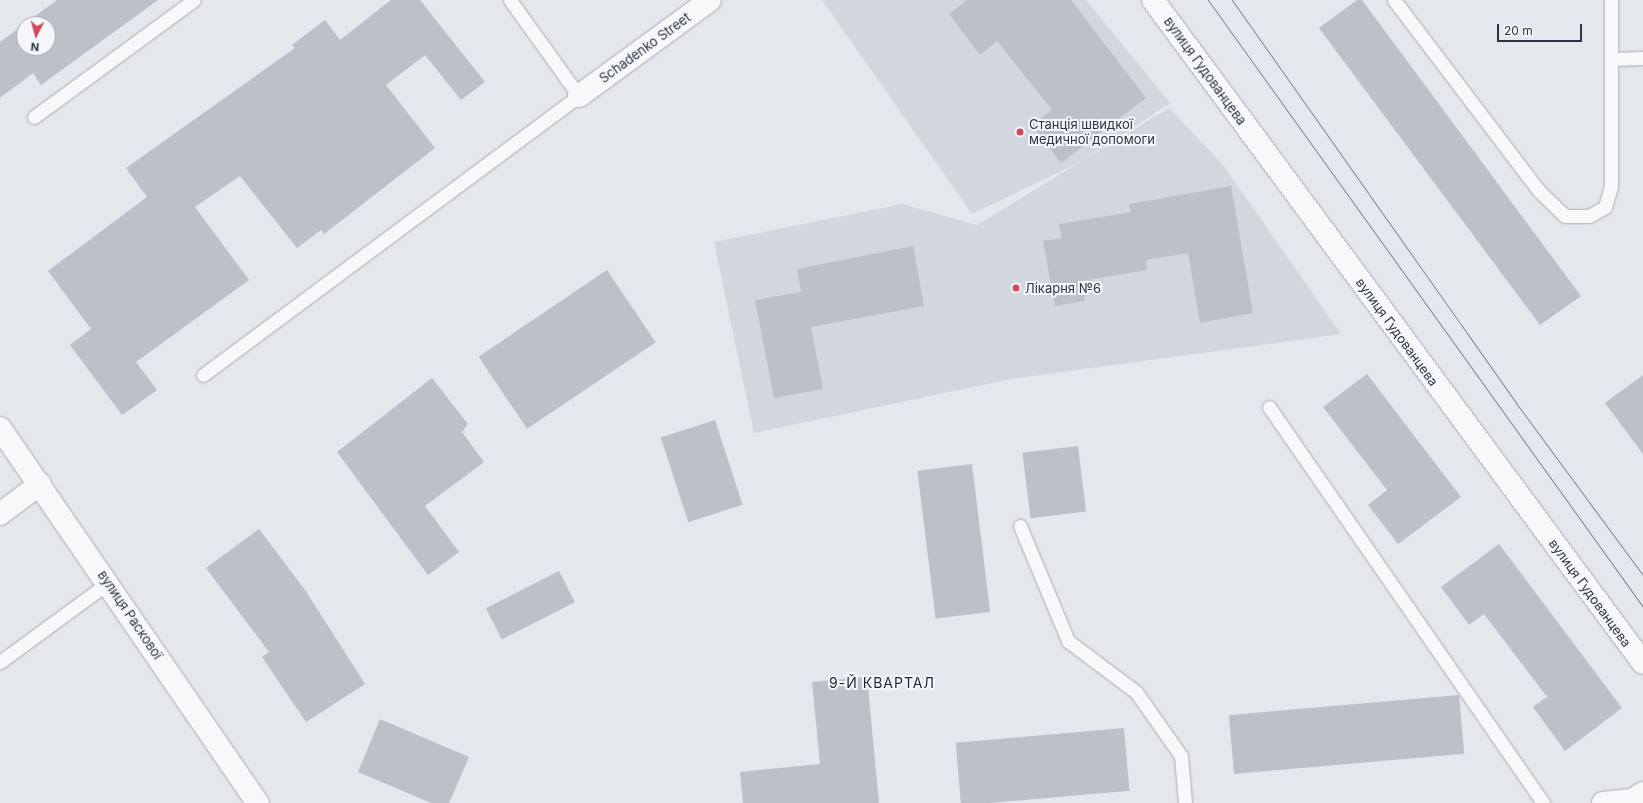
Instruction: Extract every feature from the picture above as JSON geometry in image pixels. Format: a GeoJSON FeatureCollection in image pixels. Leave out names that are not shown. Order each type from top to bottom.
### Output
{"type":"FeatureCollection","features":[{"type":"Feature","properties":{"kind":"street","name":"Schadenko Street"},"geometry":{"type":"LineString","coordinates":[[579,96],[710,0]]}},
{"type":"Feature","properties":{"kind":"street","name":"вулиця Гудованцева"},"geometry":{"type":"LineString","coordinates":[[1153,0],[1643,663]]}},
{"type":"Feature","properties":{"kind":"street","name":"вулиця Раскової"},"geometry":{"type":"LineString","coordinates":[[0,428],[40,484],[258,803]]}},
{"type":"Feature","properties":{"kind":"street"},"geometry":{"type":"LineString","coordinates":[[0,514],[40,484]]}},
{"type":"Feature","properties":{"kind":"street"},"geometry":{"type":"LineString","coordinates":[[1603,803],[1632,800],[1643,793]]}},
{"type":"Feature","properties":{"kind":"lane"},"geometry":{"type":"LineString","coordinates":[[34,117],[194,0]]}},
{"type":"Feature","properties":{"kind":"lane"},"geometry":{"type":"LineString","coordinates":[[204,375],[579,96],[510,0]]}},
{"type":"Feature","properties":{"kind":"lane"},"geometry":{"type":"LineString","coordinates":[[1394,0],[1539,191],[1565,216],[1589,216],[1605,207],[1611,186],[1611,0]]}},
{"type":"Feature","properties":{"kind":"lane"},"geometry":{"type":"LineString","coordinates":[[1612,59],[1643,58]]}},
{"type":"Feature","properties":{"kind":"lane"},"geometry":{"type":"LineString","coordinates":[[1269,407],[1543,803]]}},
{"type":"Feature","properties":{"kind":"lane"},"geometry":{"type":"LineString","coordinates":[[1020,526],[1068,641],[1136,692],[1181,756],[1185,803]]}},
{"type":"Feature","properties":{"kind":"lane"},"geometry":{"type":"LineString","coordinates":[[0,662],[108,583]]}},
{"type":"Feature","properties":{"kind":"shaded area","name":"Лікарня №6"},"geometry":{"type":"Polygon","coordinates":[[[822,0],[1086,0],[1170,103],[1084,160],[1169,108],[1223,165],[1341,334],[1011,379],[754,433],[714,242],[902,204],[977,225],[1080,162],[972,214],[822,0]]]}},
{"type":"Feature","properties":{"kind":"building"},"geometry":{"type":"Polygon","coordinates":[[[57,0],[158,0],[41,85],[33,73],[0,98],[0,42],[16,30],[16,56],[56,56],[56,16],[35,16],[57,0]]]}},
{"type":"Feature","properties":{"kind":"building"},"geometry":{"type":"Polygon","coordinates":[[[391,0],[420,0],[485,82],[461,100],[425,55],[386,85],[435,148],[324,234],[321,230],[297,248],[240,176],[195,207],[249,280],[136,362],[157,390],[122,415],[70,345],[91,329],[48,271],[147,197],[126,168],[295,48],[292,45],[325,20],[340,40],[391,0]]]}},
{"type":"Feature","properties":{"kind":"building"},"geometry":{"type":"Polygon","coordinates":[[[967,0],[1071,0],[1146,98],[1061,163],[1032,125],[1052,110],[997,41],[980,55],[949,14],[967,0]]]}},
{"type":"Feature","properties":{"kind":"building"},"geometry":{"type":"Polygon","coordinates":[[[1357,0],[1362,0],[1581,296],[1540,325],[1319,28],[1357,0]]]}},
{"type":"Feature","properties":{"kind":"building"},"geometry":{"type":"Polygon","coordinates":[[[1231,186],[1253,313],[1200,323],[1188,253],[1146,260],[1147,270],[1081,281],[1085,301],[1055,306],[1043,241],[1062,238],[1059,224],[1131,212],[1129,204],[1231,186]]]}},
{"type":"Feature","properties":{"kind":"building"},"geometry":{"type":"Polygon","coordinates":[[[913,246],[924,306],[811,327],[823,389],[774,398],[755,300],[801,292],[797,269],[913,246]]]}},
{"type":"Feature","properties":{"kind":"building"},"geometry":{"type":"Polygon","coordinates":[[[607,270],[656,342],[527,429],[478,357],[607,270]]]}},
{"type":"Feature","properties":{"kind":"building"},"geometry":{"type":"Polygon","coordinates":[[[1367,374],[1461,497],[1398,544],[1368,505],[1387,490],[1323,407],[1367,374]]]}},
{"type":"Feature","properties":{"kind":"building"},"geometry":{"type":"Polygon","coordinates":[[[1643,375],[1643,454],[1605,403],[1643,375]]]}},
{"type":"Feature","properties":{"kind":"building"},"geometry":{"type":"Polygon","coordinates":[[[432,378],[468,424],[462,432],[484,462],[425,506],[459,552],[428,575],[337,452],[432,378]]]}},
{"type":"Feature","properties":{"kind":"building"},"geometry":{"type":"Polygon","coordinates":[[[715,420],[743,505],[688,522],[661,438],[715,420]]]}},
{"type":"Feature","properties":{"kind":"building"},"geometry":{"type":"Polygon","coordinates":[[[1078,446],[1086,512],[1030,518],[1022,453],[1078,446]]]}},
{"type":"Feature","properties":{"kind":"building"},"geometry":{"type":"Polygon","coordinates":[[[972,464],[990,612],[936,619],[917,471],[972,464]]]}},
{"type":"Feature","properties":{"kind":"building"},"geometry":{"type":"Polygon","coordinates":[[[259,529],[305,590],[365,684],[306,722],[262,657],[269,652],[206,568],[259,529]]]}},
{"type":"Feature","properties":{"kind":"building"},"geometry":{"type":"Polygon","coordinates":[[[1499,544],[1622,708],[1565,751],[1533,707],[1547,697],[1484,614],[1469,625],[1441,587],[1499,544]]]}},
{"type":"Feature","properties":{"kind":"building"},"geometry":{"type":"Polygon","coordinates":[[[559,571],[575,602],[502,639],[486,608],[559,571]]]}},
{"type":"Feature","properties":{"kind":"building"},"geometry":{"type":"Polygon","coordinates":[[[867,677],[879,803],[743,803],[740,772],[820,764],[812,682],[867,677]]]}},
{"type":"Feature","properties":{"kind":"building"},"geometry":{"type":"Polygon","coordinates":[[[1459,695],[1464,754],[1234,774],[1229,715],[1459,695]]]}},
{"type":"Feature","properties":{"kind":"building"},"geometry":{"type":"Polygon","coordinates":[[[380,719],[469,757],[449,803],[431,803],[358,772],[380,719]]]}},
{"type":"Feature","properties":{"kind":"building"},"geometry":{"type":"Polygon","coordinates":[[[1124,728],[1129,791],[990,803],[961,803],[956,743],[1124,728]]]}},
{"type":"Feature","properties":{"kind":"tram line"},"geometry":{"type":"LineString","coordinates":[[1208,0],[1643,607]]}},
{"type":"Feature","properties":{"kind":"tram line"},"geometry":{"type":"LineString","coordinates":[[1232,0],[1516,403],[1643,575]]}},
{"type":"Feature","properties":{"kind":"place","name":"Станція швидкої медичної допомоги"},"geometry":{"type":"Point","coordinates":[1020,132]}},
{"type":"Feature","properties":{"kind":"place","name":"Лікарня №6"},"geometry":{"type":"Point","coordinates":[1016,288]}},
{"type":"Feature","properties":{"kind":"district","name":"9-Й КВАРТАЛ"},"geometry":{"type":"Point","coordinates":[882,683]}}]}
